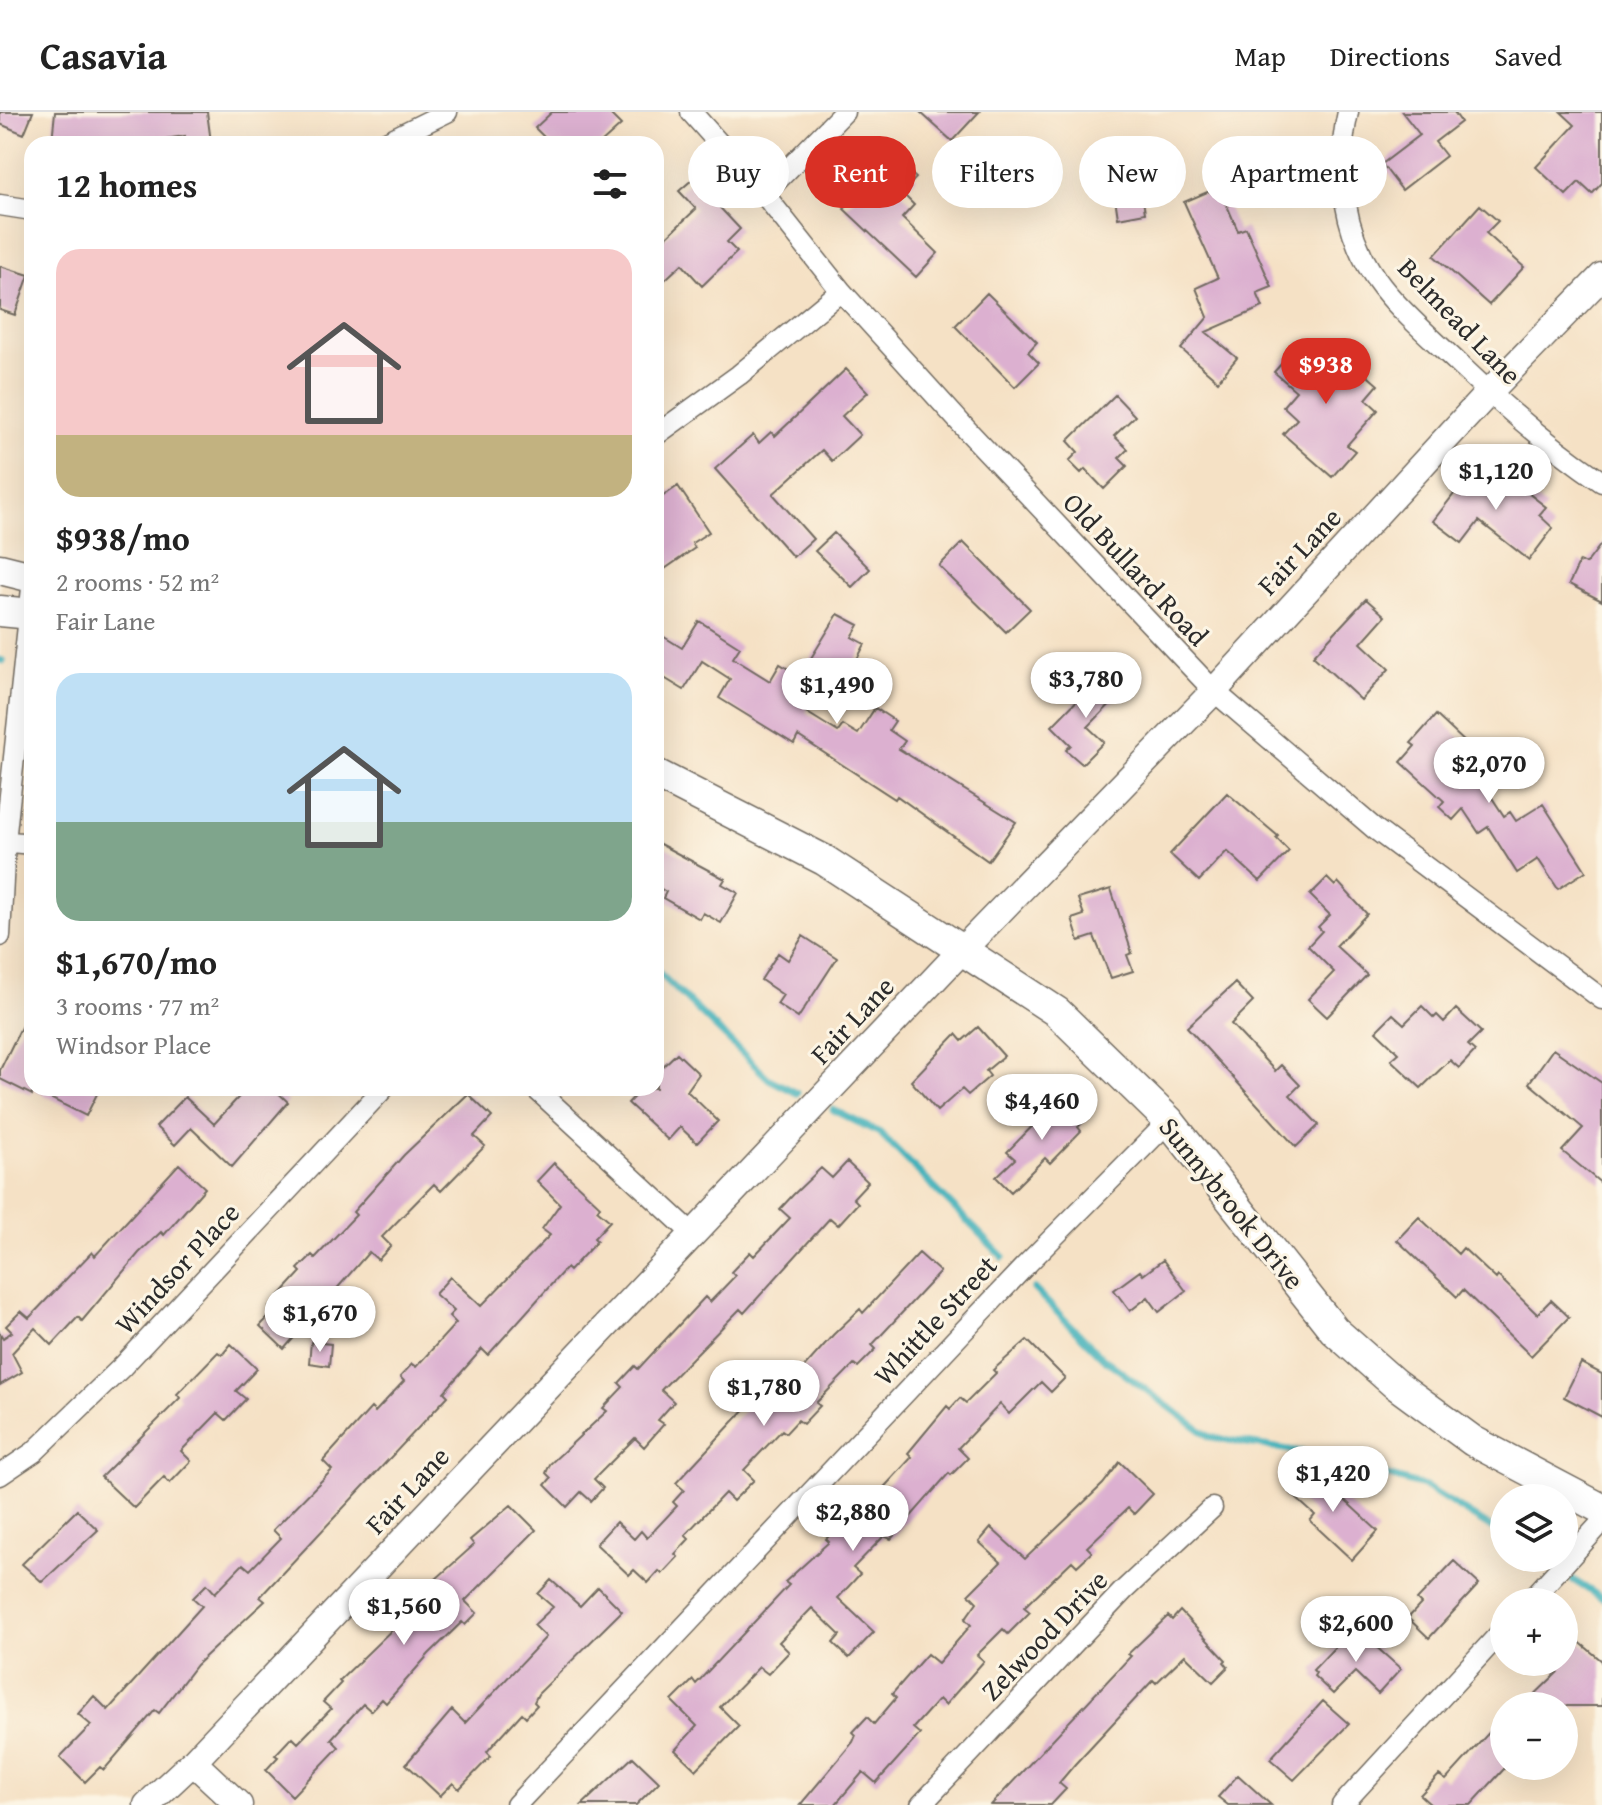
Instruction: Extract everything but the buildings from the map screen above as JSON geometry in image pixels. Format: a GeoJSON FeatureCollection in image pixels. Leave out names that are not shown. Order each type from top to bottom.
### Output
{"type":"FeatureCollection","features":[{"type":"Feature","properties":{"kind":"main road"},"geometry":{"type":"LineString","coordinates":[[0,569],[24,575]]}},
{"type":"Feature","properties":{"kind":"main road","name":"Sunnybrook Drive"},"geometry":{"type":"LineString","coordinates":[[664,778],[824,860],[964,948],[1057,1012],[1169,1121],[1344,1339],[1394,1383],[1473,1441],[1602,1509]]}},
{"type":"Feature","properties":{"kind":"street"},"geometry":{"type":"LineString","coordinates":[[398,136],[447,112]]}},
{"type":"Feature","properties":{"kind":"street","name":"Old Bullard Road"},"geometry":{"type":"LineString","coordinates":[[691,112],[712,136]]}},
{"type":"Feature","properties":{"kind":"street"},"geometry":{"type":"LineString","coordinates":[[789,168],[844,112]]}},
{"type":"Feature","properties":{"kind":"street","name":"Belmead Lane"},"geometry":{"type":"LineString","coordinates":[[1348,112],[1342,142],[1342,180],[1348,218],[1380,286],[1543,442],[1602,482]]}},
{"type":"Feature","properties":{"kind":"street"},"geometry":{"type":"LineString","coordinates":[[0,205],[24,209]]}},
{"type":"Feature","properties":{"kind":"street","name":"Old Bullard Road"},"geometry":{"type":"LineString","coordinates":[[775,208],[841,291],[966,429],[1214,691],[1375,829],[1602,999]]}},
{"type":"Feature","properties":{"kind":"street","name":"Fair Lane"},"geometry":{"type":"LineString","coordinates":[[147,1805],[193,1762],[964,948],[1214,691],[1489,392],[1602,276]]}},
{"type":"Feature","properties":{"kind":"street"},"geometry":{"type":"LineString","coordinates":[[664,429],[729,383],[841,291]]}},
{"type":"Feature","properties":{"kind":"street"},"geometry":{"type":"LineString","coordinates":[[0,936],[2,842],[23,607]]}},
{"type":"Feature","properties":{"kind":"street"},"geometry":{"type":"LineString","coordinates":[[2,842],[24,843]]}},
{"type":"Feature","properties":{"kind":"street","name":"Windsor Place"},"geometry":{"type":"LineString","coordinates":[[0,1475],[34,1452],[123,1366],[376,1096]]}},
{"type":"Feature","properties":{"kind":"street"},"geometry":{"type":"LineString","coordinates":[[544,1096],[693,1234]]}},
{"type":"Feature","properties":{"kind":"street","name":"Whittle Street"},"geometry":{"type":"LineString","coordinates":[[516,1805],[1024,1267],[1169,1121]]}},
{"type":"Feature","properties":{"kind":"street","name":"Zelwood Drive"},"geometry":{"type":"LineString","coordinates":[[921,1805],[1124,1590],[1212,1508]]}},
{"type":"Feature","properties":{"kind":"street"},"geometry":{"type":"LineString","coordinates":[[1542,1588],[1602,1522]]}},
{"type":"Feature","properties":{"kind":"street"},"geometry":{"type":"LineString","coordinates":[[1342,1805],[1490,1644]]}},
{"type":"Feature","properties":{"kind":"street"},"geometry":{"type":"LineString","coordinates":[[193,1762],[239,1805]]}},
{"type":"Feature","properties":{"kind":"waterway"},"geometry":{"type":"LineString","coordinates":[[664,978],[769,1079],[797,1093]]}},
{"type":"Feature","properties":{"kind":"waterway"},"geometry":{"type":"LineString","coordinates":[[833,1110],[880,1133],[1003,1257]]}},
{"type":"Feature","properties":{"kind":"waterway"},"geometry":{"type":"LineString","coordinates":[[1034,1289],[1103,1358],[1210,1437],[1314,1454],[1426,1487],[1490,1527]]}},
{"type":"Feature","properties":{"kind":"waterway"},"geometry":{"type":"LineString","coordinates":[[1573,1580],[1602,1598]]}}]}
